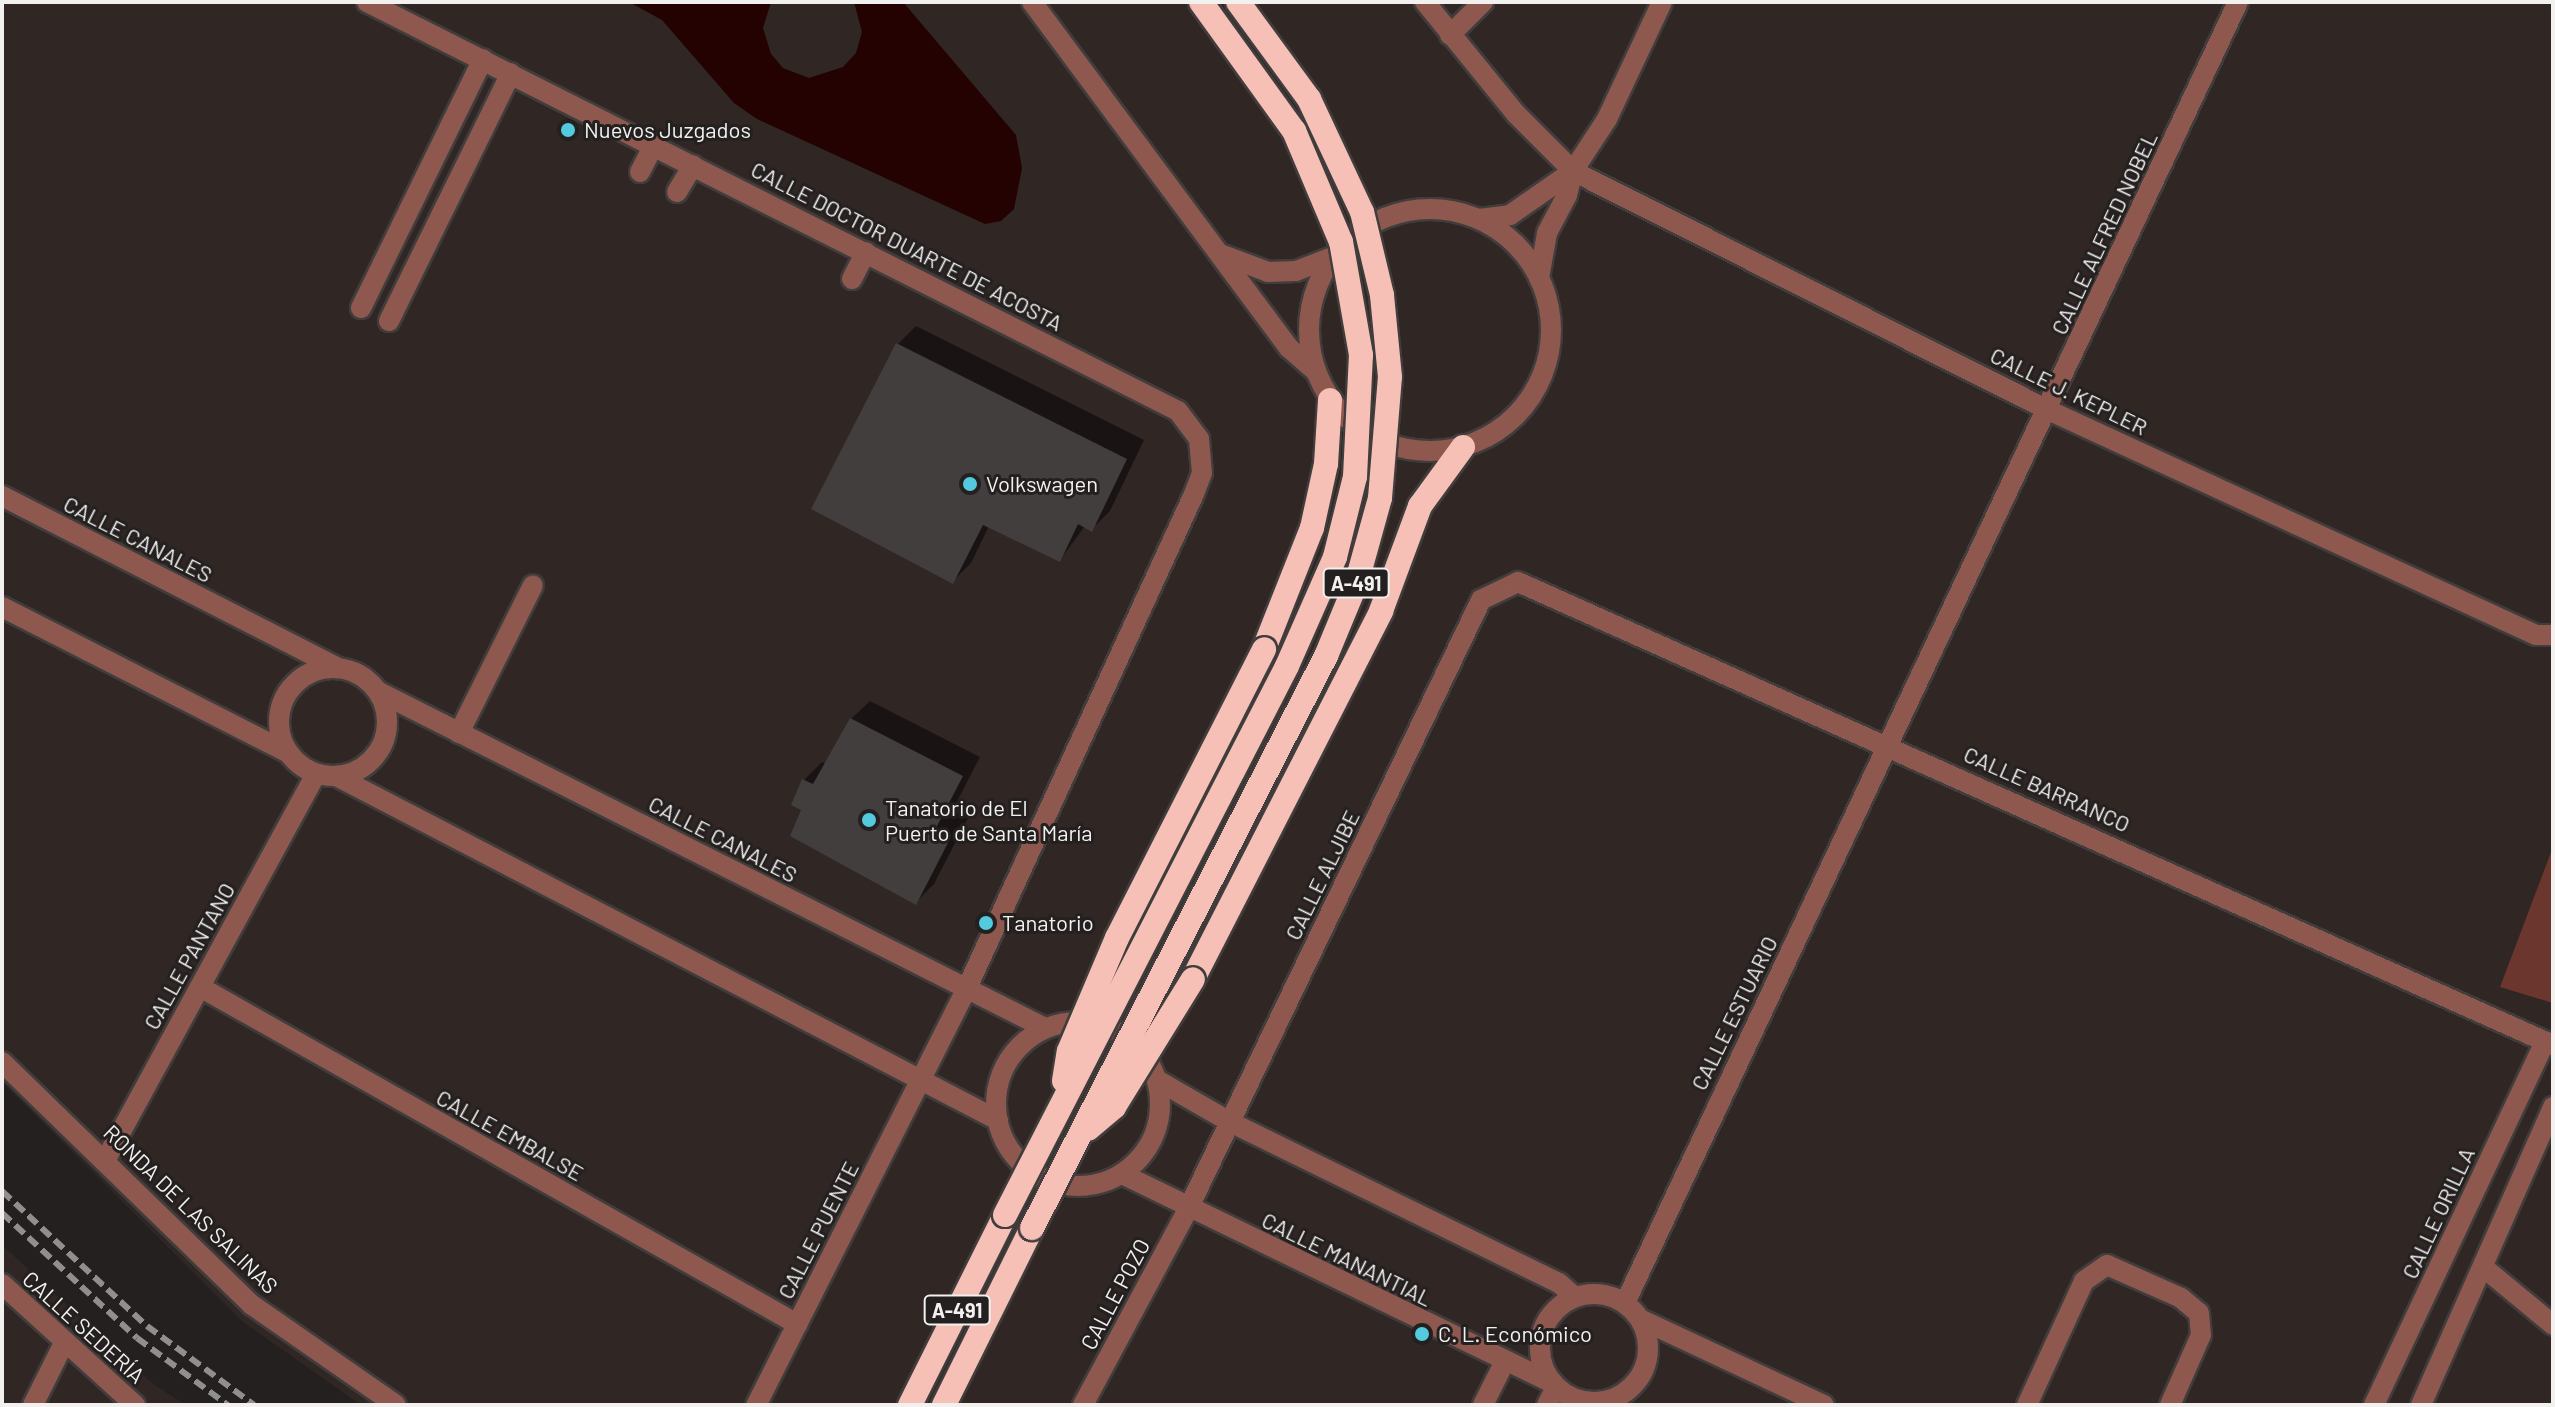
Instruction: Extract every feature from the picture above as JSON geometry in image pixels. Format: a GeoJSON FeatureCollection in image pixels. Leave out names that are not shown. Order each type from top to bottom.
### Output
{"type":"FeatureCollection","features":[{"type":"Feature","properties":{"kind":"highway","name":"A-491"},"geometry":{"type":"LineString","coordinates":[[910,1405],[1060,1103],[1314,609],[1348,516],[1356,464],[1361,355],[1350,280],[1328,202],[1274,96],[1201,2]]}},
{"type":"Feature","properties":{"kind":"highway","name":"A-491"},"geometry":{"type":"LineString","coordinates":[[944,1405],[1326,656],[1362,567],[1380,498],[1390,377],[1382,295],[1362,212],[1309,99],[1238,2]]}},
{"type":"Feature","properties":{"kind":"highway"},"geometry":{"type":"LineString","coordinates":[[1060,1103],[1069,1051],[1117,938],[1264,649],[1312,528],[1326,464],[1330,400]]}},
{"type":"Feature","properties":{"kind":"highway"},"geometry":{"type":"LineString","coordinates":[[1077,1139],[1114,1107],[1193,979],[1335,708],[1381,611],[1420,506],[1463,447]]}},
{"type":"Feature","properties":{"kind":"street","name":"CALLE DOCTOR DUARTE DE ACOSTA"},"geometry":{"type":"LineString","coordinates":[[367,2],[1178,411],[1199,439]]}},
{"type":"Feature","properties":{"kind":"street"},"geometry":{"type":"LineString","coordinates":[[1032,2],[1223,255],[1289,348],[1315,371],[1330,400],[1357,427],[1389,445],[1426,452],[1463,447],[1512,420],[1543,373],[1551,318],[1539,278],[1515,243],[1479,219],[1455,210],[1420,208],[1386,215],[1356,232],[1332,257],[1309,312],[1315,371]]}},
{"type":"Feature","properties":{"kind":"street"},"geometry":{"type":"LineString","coordinates":[[1425,2],[1450,35],[1573,171]]}},
{"type":"Feature","properties":{"kind":"street"},"geometry":{"type":"LineString","coordinates":[[1450,35],[1483,2]]}},
{"type":"Feature","properties":{"kind":"street"},"geometry":{"type":"LineString","coordinates":[[1539,278],[1547,233],[1567,195],[1573,171],[1607,119],[1662,2]]}},
{"type":"Feature","properties":{"kind":"street","name":"CALLE ALFRED NOBEL"},"geometry":{"type":"LineString","coordinates":[[1890,744],[2238,2]]}},
{"type":"Feature","properties":{"kind":"street"},"geometry":{"type":"LineString","coordinates":[[361,308],[483,59]]}},
{"type":"Feature","properties":{"kind":"street"},"geometry":{"type":"LineString","coordinates":[[389,321],[511,73]]}},
{"type":"Feature","properties":{"kind":"street"},"geometry":{"type":"LineString","coordinates":[[640,172],[654,145]]}},
{"type":"Feature","properties":{"kind":"street"},"geometry":{"type":"LineString","coordinates":[[677,192],[693,165]]}},
{"type":"Feature","properties":{"kind":"street"},"geometry":{"type":"LineString","coordinates":[[1479,219],[1510,215],[1573,171]]}},
{"type":"Feature","properties":{"kind":"street","name":"CALLE J. KEPLER"},"geometry":{"type":"LineString","coordinates":[[1573,171],[2048,410],[2536,635],[2553,635]]}},
{"type":"Feature","properties":{"kind":"street"},"geometry":{"type":"LineString","coordinates":[[852,279],[866,252]]}},
{"type":"Feature","properties":{"kind":"street"},"geometry":{"type":"LineString","coordinates":[[1223,255],[1268,272],[1296,271],[1332,257]]}},
{"type":"Feature","properties":{"kind":"street","name":"CALLE PUENTE"},"geometry":{"type":"LineString","coordinates":[[756,1405],[924,1078],[1194,494],[1202,473],[1199,439]]}},
{"type":"Feature","properties":{"kind":"street","name":"CALLE CANALES"},"geometry":{"type":"LineString","coordinates":[[2,496],[338,668]]}},
{"type":"Feature","properties":{"kind":"street","name":"CALLE BARRANCO"},"geometry":{"type":"LineString","coordinates":[[1518,582],[1890,744],[2549,1043]]}},
{"type":"Feature","properties":{"kind":"street","name":"CALLE ALJIBE"},"geometry":{"type":"LineString","coordinates":[[1189,1207],[1481,600],[1518,582]]}},
{"type":"Feature","properties":{"kind":"street"},"geometry":{"type":"LineString","coordinates":[[459,733],[533,585]]}},
{"type":"Feature","properties":{"kind":"street"},"geometry":{"type":"LineString","coordinates":[[2,607],[924,1078],[998,1120]]}},
{"type":"Feature","properties":{"kind":"street"},"geometry":{"type":"LineString","coordinates":[[289,753],[279,720],[287,693],[314,671],[338,668],[364,676],[379,692],[387,714],[380,750],[359,770],[326,775]]}},
{"type":"Feature","properties":{"kind":"street","name":"CALLE CANALES"},"geometry":{"type":"LineString","coordinates":[[379,692],[1045,1028]]}},
{"type":"Feature","properties":{"kind":"street","name":"CALLE ESTUARIO"},"geometry":{"type":"LineString","coordinates":[[1625,1303],[1890,744]]}},
{"type":"Feature","properties":{"kind":"street","name":"CALLE PANTANO"},"geometry":{"type":"LineString","coordinates":[[105,1161],[200,987],[326,775]]}},
{"type":"Feature","properties":{"kind":"street","name":"CALLE EMBALSE"},"geometry":{"type":"LineString","coordinates":[[200,987],[797,1324]]}},
{"type":"Feature","properties":{"kind":"street"},"geometry":{"type":"LineString","coordinates":[[1157,1080],[1158,1123],[1151,1143],[1122,1174],[1101,1183],[1056,1183],[1018,1159],[998,1120],[996,1098],[1011,1056],[1045,1028],[1067,1022],[1113,1029],[1132,1041],[1157,1080],[1230,1122],[1559,1283],[1575,1297]]}},
{"type":"Feature","properties":{"kind":"street","name":"CALLE ORILLA"},"geometry":{"type":"LineString","coordinates":[[2374,1405],[2549,1043]]}},
{"type":"Feature","properties":{"kind":"street","name":"RONDA DE LAS SALINAS"},"geometry":{"type":"LineString","coordinates":[[2,1062],[252,1305],[396,1405]]}},
{"type":"Feature","properties":{"kind":"street"},"geometry":{"type":"LineString","coordinates":[[2421,1405],[2553,1107]]}},
{"type":"Feature","properties":{"kind":"street","name":"CALLE MANANTIAL"},"geometry":{"type":"LineString","coordinates":[[1122,1174],[1504,1363],[1552,1392]]}},
{"type":"Feature","properties":{"kind":"street","name":"CALLE POZO"},"geometry":{"type":"LineString","coordinates":[[1083,1405],[1189,1207]]}},
{"type":"Feature","properties":{"kind":"street"},"geometry":{"type":"LineString","coordinates":[[2027,1405],[2084,1281],[2107,1265],[2181,1298],[2199,1313],[2201,1335],[2170,1405]]}},
{"type":"Feature","properties":{"kind":"street"},"geometry":{"type":"LineString","coordinates":[[2483,1267],[2553,1325]]}},
{"type":"Feature","properties":{"kind":"street","name":"CALLE SEDERÍA"},"geometry":{"type":"LineString","coordinates":[[2,1284],[135,1405]]}},
{"type":"Feature","properties":{"kind":"street"},"geometry":{"type":"LineString","coordinates":[[1640,1319],[1649,1349],[1638,1380],[1613,1399],[1596,1404],[1552,1392],[1541,1360],[1542,1334],[1554,1311],[1575,1297],[1601,1294],[1625,1303],[1640,1319],[1824,1405]]}},
{"type":"Feature","properties":{"kind":"street"},"geometry":{"type":"LineString","coordinates":[[33,1405],[64,1343]]}},
{"type":"Feature","properties":{"kind":"street"},"geometry":{"type":"LineString","coordinates":[[1483,1405],[1504,1363]]}},
{"type":"Feature","properties":{"kind":"shaded area"},"geometry":{"type":"Polygon","coordinates":[[[2,2],[2553,2],[2553,1405],[361,1405],[243,1322],[2,1082],[2,2]]]}},
{"type":"Feature","properties":{"kind":"shaded area"},"geometry":{"type":"Polygon","coordinates":[[[629,2],[771,2],[763,28],[771,54],[783,68],[809,78],[843,67],[856,53],[862,32],[854,2],[903,2],[1016,135],[1022,168],[1014,209],[1001,221],[985,224],[757,119],[734,103],[662,20],[629,2]]]}},
{"type":"Feature","properties":{"kind":"shaded area"},"geometry":{"type":"Polygon","coordinates":[[[2553,847],[2553,1003],[2500,987],[2553,847]]]}},
{"type":"Feature","properties":{"kind":"shaded area"},"geometry":{"type":"Polygon","coordinates":[[[2,1245],[152,1383],[185,1405],[2,1405],[2,1245]]]}},
{"type":"Feature","properties":{"kind":"building","name":"Volkswagen"},"geometry":{"type":"Polygon","coordinates":[[[896,343],[1127,459],[1092,532],[1078,524],[1060,562],[983,525],[953,584],[811,509],[896,343]]]}},
{"type":"Feature","properties":{"kind":"building","name":"Tanatorio de El Puerto de Santa María"},"geometry":{"type":"Polygon","coordinates":[[[850,718],[963,776],[935,830],[951,837],[916,905],[790,836],[801,810],[791,805],[802,779],[813,784],[850,718]]]}},
{"type":"Feature","properties":{"kind":"railway"},"geometry":{"type":"LineString","coordinates":[[2,1191],[147,1326],[254,1405]]}},
{"type":"Feature","properties":{"kind":"railway"},"geometry":{"type":"LineString","coordinates":[[2,1213],[137,1338],[228,1405]]}},
{"type":"Feature","properties":{"kind":"place","name":"Nuevos Juzgados"},"geometry":{"type":"Point","coordinates":[568,130]}},
{"type":"Feature","properties":{"kind":"place","name":"Volkswagen"},"geometry":{"type":"Point","coordinates":[970,484]}},
{"type":"Feature","properties":{"kind":"place","name":"Tanatorio de El Puerto de Santa María"},"geometry":{"type":"Point","coordinates":[869,820]}},
{"type":"Feature","properties":{"kind":"place","name":"Tanatorio"},"geometry":{"type":"Point","coordinates":[986,923]}},
{"type":"Feature","properties":{"kind":"place","name":"C. L. Económico"},"geometry":{"type":"Point","coordinates":[1422,1334]}}]}
